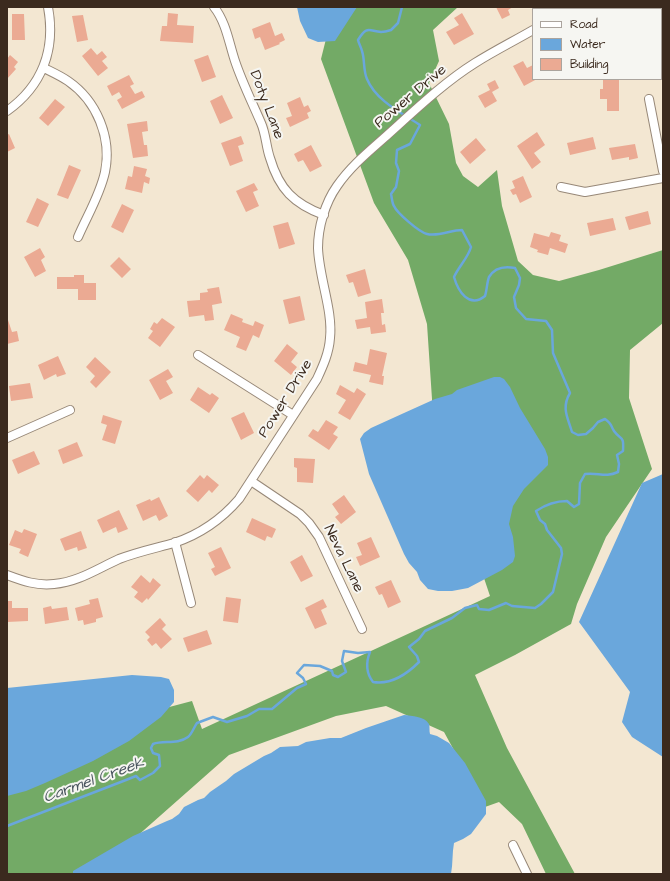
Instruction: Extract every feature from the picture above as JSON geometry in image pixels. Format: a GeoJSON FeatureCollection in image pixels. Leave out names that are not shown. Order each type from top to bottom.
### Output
{"type":"FeatureCollection","features":[{"type":"Feature","properties":{"kind":"street"},"geometry":{"type":"LineString","coordinates":[[7,111],[18,104],[32,87],[44,68],[50,39],[48,7]]}},
{"type":"Feature","properties":{"kind":"street","name":"Doty Lane"},"geometry":{"type":"LineString","coordinates":[[214,7],[222,20],[237,67],[262,124],[276,176],[285,190],[296,202],[309,210],[324,215]]}},
{"type":"Feature","properties":{"kind":"street","name":"Power Drive"},"geometry":{"type":"LineString","coordinates":[[7,576],[37,584],[67,582],[81,578],[132,554],[175,542],[209,527],[220,519],[239,499],[251,481],[317,378],[326,358],[330,338],[329,317],[318,248],[320,229],[324,215],[330,199],[345,174],[423,104],[455,78],[475,63],[532,31]]}},
{"type":"Feature","properties":{"kind":"street"},"geometry":{"type":"LineString","coordinates":[[44,68],[68,81],[78,89],[90,103],[100,120],[105,135],[107,152],[105,172],[99,191],[78,237]]}},
{"type":"Feature","properties":{"kind":"street"},"geometry":{"type":"LineString","coordinates":[[649,99],[663,171]]}},
{"type":"Feature","properties":{"kind":"street"},"geometry":{"type":"LineString","coordinates":[[561,187],[585,192],[663,178]]}},
{"type":"Feature","properties":{"kind":"street"},"geometry":{"type":"LineString","coordinates":[[198,355],[292,415]]}},
{"type":"Feature","properties":{"kind":"street"},"geometry":{"type":"LineString","coordinates":[[7,438],[70,410]]}},
{"type":"Feature","properties":{"kind":"street","name":"Neva Lane"},"geometry":{"type":"LineString","coordinates":[[251,481],[300,514],[310,523],[320,537],[362,629]]}},
{"type":"Feature","properties":{"kind":"street"},"geometry":{"type":"LineString","coordinates":[[175,542],[191,603]]}},
{"type":"Feature","properties":{"kind":"street"},"geometry":{"type":"LineString","coordinates":[[513,845],[527,874]]}},
{"type":"Feature","properties":{"kind":"green space"},"geometry":{"type":"Polygon","coordinates":[[[334,7],[458,7],[433,30],[439,61],[429,83],[449,124],[456,163],[463,176],[478,187],[497,170],[502,206],[518,261],[533,275],[559,281],[663,250],[663,323],[630,350],[629,398],[652,469],[606,537],[577,604],[571,624],[475,675],[507,748],[575,874],[546,874],[522,824],[499,802],[485,807],[444,732],[386,706],[336,716],[229,755],[135,838],[85,874],[7,874],[7,750],[192,701],[202,729],[490,596],[434,429],[427,324],[408,260],[374,203],[321,59],[334,7]]]}},
{"type":"Feature","properties":{"kind":"water"},"geometry":{"type":"Polygon","coordinates":[[[297,7],[357,7],[335,41],[318,42],[308,38],[300,21],[297,7]]]}},
{"type":"Feature","properties":{"kind":"water"},"geometry":{"type":"Polygon","coordinates":[[[494,377],[504,379],[510,387],[520,408],[545,449],[548,457],[548,465],[524,489],[513,506],[509,524],[513,537],[515,556],[513,562],[502,570],[468,588],[452,591],[428,589],[420,580],[417,572],[409,563],[404,554],[369,474],[360,439],[364,433],[371,428],[435,399],[452,394],[457,390],[494,377]]]}},
{"type":"Feature","properties":{"kind":"water"},"geometry":{"type":"Polygon","coordinates":[[[663,474],[663,757],[632,737],[622,722],[630,692],[579,622],[642,483],[663,474]]]}},
{"type":"Feature","properties":{"kind":"water"},"geometry":{"type":"Polygon","coordinates":[[[132,675],[169,679],[174,690],[174,702],[161,717],[129,741],[93,761],[26,791],[7,796],[7,688],[132,675]]]}},
{"type":"Feature","properties":{"kind":"water"},"geometry":{"type":"Polygon","coordinates":[[[404,715],[424,719],[429,724],[430,734],[449,743],[465,763],[486,801],[486,814],[471,834],[454,843],[451,874],[73,874],[73,871],[133,836],[172,819],[179,814],[184,807],[204,798],[234,774],[280,747],[298,746],[306,742],[330,738],[341,738],[404,715]]]}},
{"type":"Feature","properties":{"kind":"building"},"geometry":{"type":"Polygon","coordinates":[[[496,7],[513,7],[508,10],[510,15],[502,19],[496,7]]]}},
{"type":"Feature","properties":{"kind":"building"},"geometry":{"type":"Polygon","coordinates":[[[168,13],[178,14],[177,25],[194,26],[193,43],[160,41],[162,26],[167,26],[168,13]]]}},
{"type":"Feature","properties":{"kind":"building"},"geometry":{"type":"Polygon","coordinates":[[[462,13],[474,34],[454,45],[446,32],[459,25],[454,18],[462,13]]]}},
{"type":"Feature","properties":{"kind":"building"},"geometry":{"type":"Polygon","coordinates":[[[12,14],[24,14],[25,40],[12,40],[12,14]]]}},
{"type":"Feature","properties":{"kind":"building"},"geometry":{"type":"Polygon","coordinates":[[[83,15],[88,40],[77,42],[72,16],[83,15]]]}},
{"type":"Feature","properties":{"kind":"building"},"geometry":{"type":"Polygon","coordinates":[[[270,22],[275,36],[282,33],[285,40],[279,43],[280,44],[265,50],[260,37],[255,39],[252,29],[270,22]]]}},
{"type":"Feature","properties":{"kind":"building"},"geometry":{"type":"Polygon","coordinates":[[[91,48],[97,55],[102,51],[107,57],[102,61],[108,68],[98,76],[82,56],[91,48]]]}},
{"type":"Feature","properties":{"kind":"building"},"geometry":{"type":"Polygon","coordinates":[[[10,55],[18,62],[14,67],[16,69],[7,79],[7,59],[10,55]]]}},
{"type":"Feature","properties":{"kind":"building"},"geometry":{"type":"Polygon","coordinates":[[[208,55],[216,77],[202,82],[194,60],[208,55]]]}},
{"type":"Feature","properties":{"kind":"building"},"geometry":{"type":"Polygon","coordinates":[[[523,61],[527,68],[532,66],[532,80],[535,80],[524,86],[513,66],[523,61]]]}},
{"type":"Feature","properties":{"kind":"building"},"geometry":{"type":"Polygon","coordinates":[[[129,75],[134,84],[130,86],[135,94],[142,91],[145,97],[122,109],[117,100],[122,97],[119,92],[112,96],[107,86],[129,75]]]}},
{"type":"Feature","properties":{"kind":"building"},"geometry":{"type":"Polygon","coordinates":[[[495,80],[499,88],[492,92],[497,101],[485,108],[478,96],[490,90],[487,84],[495,80]]]}},
{"type":"Feature","properties":{"kind":"building"},"geometry":{"type":"Polygon","coordinates":[[[603,80],[619,80],[619,111],[607,111],[607,99],[600,99],[600,89],[603,89],[603,80]]]}},
{"type":"Feature","properties":{"kind":"building"},"geometry":{"type":"Polygon","coordinates":[[[222,95],[233,118],[220,124],[210,101],[222,95]]]}},
{"type":"Feature","properties":{"kind":"building"},"geometry":{"type":"Polygon","coordinates":[[[300,97],[304,107],[308,105],[311,111],[307,113],[309,118],[290,127],[286,118],[292,116],[287,103],[300,97]]]}},
{"type":"Feature","properties":{"kind":"building"},"geometry":{"type":"Polygon","coordinates":[[[55,99],[65,107],[48,126],[39,118],[55,99]]]}},
{"type":"Feature","properties":{"kind":"building"},"geometry":{"type":"Polygon","coordinates":[[[147,121],[148,131],[142,132],[144,145],[147,145],[148,156],[133,158],[127,124],[147,121]]]}},
{"type":"Feature","properties":{"kind":"building"},"geometry":{"type":"Polygon","coordinates":[[[537,132],[545,145],[534,153],[541,162],[532,169],[517,146],[537,132]]]}},
{"type":"Feature","properties":{"kind":"building"},"geometry":{"type":"Polygon","coordinates":[[[9,134],[15,148],[7,152],[7,135],[9,134]]]}},
{"type":"Feature","properties":{"kind":"building"},"geometry":{"type":"Polygon","coordinates":[[[241,136],[244,144],[238,146],[243,161],[230,166],[221,143],[241,136]]]}},
{"type":"Feature","properties":{"kind":"building"},"geometry":{"type":"Polygon","coordinates":[[[593,137],[596,149],[570,155],[567,143],[593,137]]]}},
{"type":"Feature","properties":{"kind":"building"},"geometry":{"type":"Polygon","coordinates":[[[476,138],[486,150],[470,164],[460,152],[476,138]]]}},
{"type":"Feature","properties":{"kind":"building"},"geometry":{"type":"Polygon","coordinates":[[[635,144],[638,158],[629,160],[629,157],[612,160],[609,148],[635,144]]]}},
{"type":"Feature","properties":{"kind":"building"},"geometry":{"type":"Polygon","coordinates":[[[311,145],[322,166],[310,172],[303,160],[298,162],[294,154],[311,145]]]}},
{"type":"Feature","properties":{"kind":"building"},"geometry":{"type":"Polygon","coordinates":[[[69,165],[81,170],[68,199],[57,195],[69,165]]]}},
{"type":"Feature","properties":{"kind":"building"},"geometry":{"type":"Polygon","coordinates":[[[134,166],[147,169],[145,176],[150,178],[149,184],[144,182],[142,193],[125,189],[128,176],[132,177],[134,166]]]}},
{"type":"Feature","properties":{"kind":"building"},"geometry":{"type":"Polygon","coordinates":[[[523,176],[532,197],[520,203],[516,194],[513,195],[510,190],[515,188],[512,181],[523,176]]]}},
{"type":"Feature","properties":{"kind":"building"},"geometry":{"type":"Polygon","coordinates":[[[254,183],[258,190],[253,192],[259,206],[246,212],[236,191],[254,183]]]}},
{"type":"Feature","properties":{"kind":"building"},"geometry":{"type":"Polygon","coordinates":[[[37,198],[49,204],[38,227],[26,222],[37,198]]]}},
{"type":"Feature","properties":{"kind":"building"},"geometry":{"type":"Polygon","coordinates":[[[122,204],[134,210],[123,233],[111,227],[122,204]]]}},
{"type":"Feature","properties":{"kind":"building"},"geometry":{"type":"Polygon","coordinates":[[[648,211],[651,224],[629,230],[625,217],[648,211]]]}},
{"type":"Feature","properties":{"kind":"building"},"geometry":{"type":"Polygon","coordinates":[[[613,218],[616,230],[590,236],[587,223],[613,218]]]}},
{"type":"Feature","properties":{"kind":"building"},"geometry":{"type":"Polygon","coordinates":[[[288,222],[295,244],[279,249],[273,226],[288,222]]]}},
{"type":"Feature","properties":{"kind":"building"},"geometry":{"type":"Polygon","coordinates":[[[551,232],[561,235],[559,241],[568,244],[565,253],[550,248],[548,255],[537,252],[538,250],[530,247],[534,233],[549,237],[551,232]]]}},
{"type":"Feature","properties":{"kind":"building"},"geometry":{"type":"Polygon","coordinates":[[[40,248],[45,257],[41,260],[46,271],[35,277],[24,257],[40,248]]]}},
{"type":"Feature","properties":{"kind":"building"},"geometry":{"type":"Polygon","coordinates":[[[119,257],[131,269],[122,278],[110,266],[119,257]]]}},
{"type":"Feature","properties":{"kind":"building"},"geometry":{"type":"Polygon","coordinates":[[[365,269],[371,293],[358,297],[353,282],[349,283],[346,275],[365,269]]]}},
{"type":"Feature","properties":{"kind":"building"},"geometry":{"type":"Polygon","coordinates":[[[74,275],[84,275],[84,283],[96,283],[96,300],[78,300],[78,289],[57,289],[57,277],[74,277],[74,275]]]}},
{"type":"Feature","properties":{"kind":"building"},"geometry":{"type":"Polygon","coordinates":[[[219,287],[222,303],[212,305],[214,320],[205,321],[204,315],[189,317],[187,301],[200,300],[200,293],[208,292],[207,289],[219,287]]]}},
{"type":"Feature","properties":{"kind":"building"},"geometry":{"type":"Polygon","coordinates":[[[300,296],[305,320],[289,324],[283,300],[300,296]]]}},
{"type":"Feature","properties":{"kind":"building"},"geometry":{"type":"Polygon","coordinates":[[[382,299],[384,313],[381,313],[382,325],[385,324],[386,332],[371,334],[370,327],[357,329],[355,320],[367,318],[365,302],[382,299]]]}},
{"type":"Feature","properties":{"kind":"building"},"geometry":{"type":"Polygon","coordinates":[[[231,314],[243,319],[242,322],[253,326],[255,321],[264,325],[259,338],[253,335],[246,351],[236,347],[240,337],[224,330],[231,314]]]}},
{"type":"Feature","properties":{"kind":"building"},"geometry":{"type":"Polygon","coordinates":[[[7,317],[12,332],[17,331],[19,341],[7,344],[7,317]]]}},
{"type":"Feature","properties":{"kind":"building"},"geometry":{"type":"Polygon","coordinates":[[[162,318],[175,327],[160,347],[148,338],[153,331],[150,329],[154,322],[157,324],[162,318]]]}},
{"type":"Feature","properties":{"kind":"building"},"geometry":{"type":"Polygon","coordinates":[[[287,344],[298,353],[291,362],[297,367],[291,375],[274,361],[287,344]]]}},
{"type":"Feature","properties":{"kind":"building"},"geometry":{"type":"Polygon","coordinates":[[[370,349],[387,353],[382,376],[384,376],[383,385],[369,382],[371,375],[353,371],[355,362],[367,365],[370,349]]]}},
{"type":"Feature","properties":{"kind":"building"},"geometry":{"type":"Polygon","coordinates":[[[58,356],[66,374],[57,377],[56,374],[44,380],[38,365],[58,356]]]}},
{"type":"Feature","properties":{"kind":"building"},"geometry":{"type":"Polygon","coordinates":[[[95,357],[111,372],[96,388],[90,382],[95,376],[86,367],[95,357]]]}},
{"type":"Feature","properties":{"kind":"building"},"geometry":{"type":"Polygon","coordinates":[[[168,369],[173,377],[166,381],[173,393],[160,400],[149,380],[168,369]]]}},
{"type":"Feature","properties":{"kind":"building"},"geometry":{"type":"Polygon","coordinates":[[[30,383],[33,398],[11,401],[9,386],[30,383]]]}},
{"type":"Feature","properties":{"kind":"building"},"geometry":{"type":"Polygon","coordinates":[[[340,385],[354,393],[357,388],[366,394],[350,420],[338,413],[346,400],[336,394],[340,385]]]}},
{"type":"Feature","properties":{"kind":"building"},"geometry":{"type":"Polygon","coordinates":[[[198,387],[210,395],[212,393],[219,398],[209,413],[190,400],[198,387]]]}},
{"type":"Feature","properties":{"kind":"building"},"geometry":{"type":"Polygon","coordinates":[[[244,412],[254,433],[241,440],[231,418],[244,412]]]}},
{"type":"Feature","properties":{"kind":"building"},"geometry":{"type":"Polygon","coordinates":[[[103,415],[122,421],[115,444],[102,440],[107,425],[101,423],[103,415]]]}},
{"type":"Feature","properties":{"kind":"building"},"geometry":{"type":"Polygon","coordinates":[[[326,420],[338,427],[333,434],[338,437],[329,450],[308,436],[313,429],[318,432],[326,420]]]}},
{"type":"Feature","properties":{"kind":"building"},"geometry":{"type":"Polygon","coordinates":[[[77,442],[83,456],[63,464],[58,450],[77,442]]]}},
{"type":"Feature","properties":{"kind":"building"},"geometry":{"type":"Polygon","coordinates":[[[34,451],[40,464],[18,474],[12,460],[34,451]]]}},
{"type":"Feature","properties":{"kind":"building"},"geometry":{"type":"Polygon","coordinates":[[[294,458],[315,459],[313,483],[297,482],[297,468],[294,467],[294,458]]]}},
{"type":"Feature","properties":{"kind":"building"},"geometry":{"type":"Polygon","coordinates":[[[200,475],[204,479],[207,475],[219,485],[212,493],[209,490],[198,502],[186,491],[200,475]]]}},
{"type":"Feature","properties":{"kind":"building"},"geometry":{"type":"Polygon","coordinates":[[[344,495],[356,512],[341,524],[335,517],[339,514],[332,504],[344,495]]]}},
{"type":"Feature","properties":{"kind":"building"},"geometry":{"type":"Polygon","coordinates":[[[159,497],[168,516],[159,521],[156,515],[143,521],[136,505],[159,497]]]}},
{"type":"Feature","properties":{"kind":"building"},"geometry":{"type":"Polygon","coordinates":[[[119,510],[128,529],[118,533],[116,527],[103,533],[97,520],[119,510]]]}},
{"type":"Feature","properties":{"kind":"building"},"geometry":{"type":"Polygon","coordinates":[[[252,518],[276,529],[272,538],[267,536],[265,541],[246,532],[252,518]]]}},
{"type":"Feature","properties":{"kind":"building"},"geometry":{"type":"Polygon","coordinates":[[[24,529],[37,534],[28,557],[19,553],[21,549],[9,545],[15,530],[22,533],[24,529]]]}},
{"type":"Feature","properties":{"kind":"building"},"geometry":{"type":"Polygon","coordinates":[[[81,531],[87,548],[78,551],[77,547],[65,551],[60,539],[81,531]]]}},
{"type":"Feature","properties":{"kind":"building"},"geometry":{"type":"Polygon","coordinates":[[[371,537],[380,557],[360,566],[356,557],[362,555],[357,543],[371,537]]]}},
{"type":"Feature","properties":{"kind":"building"},"geometry":{"type":"Polygon","coordinates":[[[221,547],[231,568],[215,576],[211,569],[215,567],[208,553],[221,547]]]}},
{"type":"Feature","properties":{"kind":"building"},"geometry":{"type":"Polygon","coordinates":[[[302,555],[313,576],[301,582],[290,562],[302,555]]]}},
{"type":"Feature","properties":{"kind":"building"},"geometry":{"type":"Polygon","coordinates":[[[141,575],[150,583],[153,578],[161,585],[148,600],[147,598],[142,603],[134,597],[138,592],[131,587],[141,575]]]}},
{"type":"Feature","properties":{"kind":"building"},"geometry":{"type":"Polygon","coordinates":[[[391,580],[401,602],[388,608],[382,594],[379,595],[375,587],[391,580]]]}},
{"type":"Feature","properties":{"kind":"building"},"geometry":{"type":"Polygon","coordinates":[[[226,597],[241,599],[238,623],[223,621],[226,597]]]}},
{"type":"Feature","properties":{"kind":"building"},"geometry":{"type":"Polygon","coordinates":[[[98,598],[103,617],[96,619],[96,622],[84,625],[83,620],[78,621],[75,608],[90,604],[89,600],[98,598]]]}},
{"type":"Feature","properties":{"kind":"building"},"geometry":{"type":"Polygon","coordinates":[[[323,599],[327,607],[321,610],[327,624],[315,629],[305,608],[323,599]]]}},
{"type":"Feature","properties":{"kind":"building"},"geometry":{"type":"Polygon","coordinates":[[[7,601],[12,601],[12,608],[28,608],[28,621],[7,622],[7,601]]]}},
{"type":"Feature","properties":{"kind":"building"},"geometry":{"type":"Polygon","coordinates":[[[51,606],[52,609],[67,607],[69,620],[45,624],[43,608],[51,606]]]}},
{"type":"Feature","properties":{"kind":"building"},"geometry":{"type":"Polygon","coordinates":[[[160,618],[166,625],[162,629],[172,639],[161,649],[156,643],[152,646],[147,640],[150,637],[145,632],[160,618]]]}},
{"type":"Feature","properties":{"kind":"building"},"geometry":{"type":"Polygon","coordinates":[[[207,630],[212,644],[188,652],[183,638],[207,630]]]}},
{"type":"Feature","properties":{"kind":"waterway","name":"Carmel Creek"},"geometry":{"type":"LineString","coordinates":[[7,826],[136,776],[140,780],[153,773],[160,766],[159,755],[153,753],[151,748],[153,744],[175,742],[184,739],[189,736],[197,723],[213,717],[227,722],[247,716],[259,709],[272,709],[297,688],[306,684],[303,678],[297,673],[304,665],[320,666],[332,671],[333,675],[338,677],[346,672],[342,661],[344,651],[358,653],[370,652],[367,667],[371,679],[373,682],[386,682],[403,675],[419,662],[417,656],[409,647],[419,639],[425,631],[452,618],[465,608],[477,605],[479,609],[489,610],[506,603],[512,606],[535,608],[553,592],[562,554],[561,548],[547,530],[545,524],[540,520],[536,511],[551,504],[563,501],[567,501],[574,507],[579,504],[580,483],[585,474],[609,475],[618,472],[619,464],[617,455],[623,451],[623,442],[622,438],[616,434],[608,421],[605,419],[598,422],[586,434],[578,435],[572,432],[566,413],[566,403],[570,393],[553,353],[552,330],[546,321],[526,319],[516,308],[514,297],[520,278],[515,268],[504,267],[494,271],[489,277],[485,296],[474,300],[465,297],[458,288],[454,277],[468,255],[471,247],[462,230],[436,235],[423,233],[399,213],[393,205],[391,194],[396,187],[399,171],[396,163],[397,150],[410,144],[420,125],[390,106],[371,87],[364,69],[363,54],[358,40],[361,35],[368,30],[381,32],[391,30],[398,23],[402,7]]}}]}
